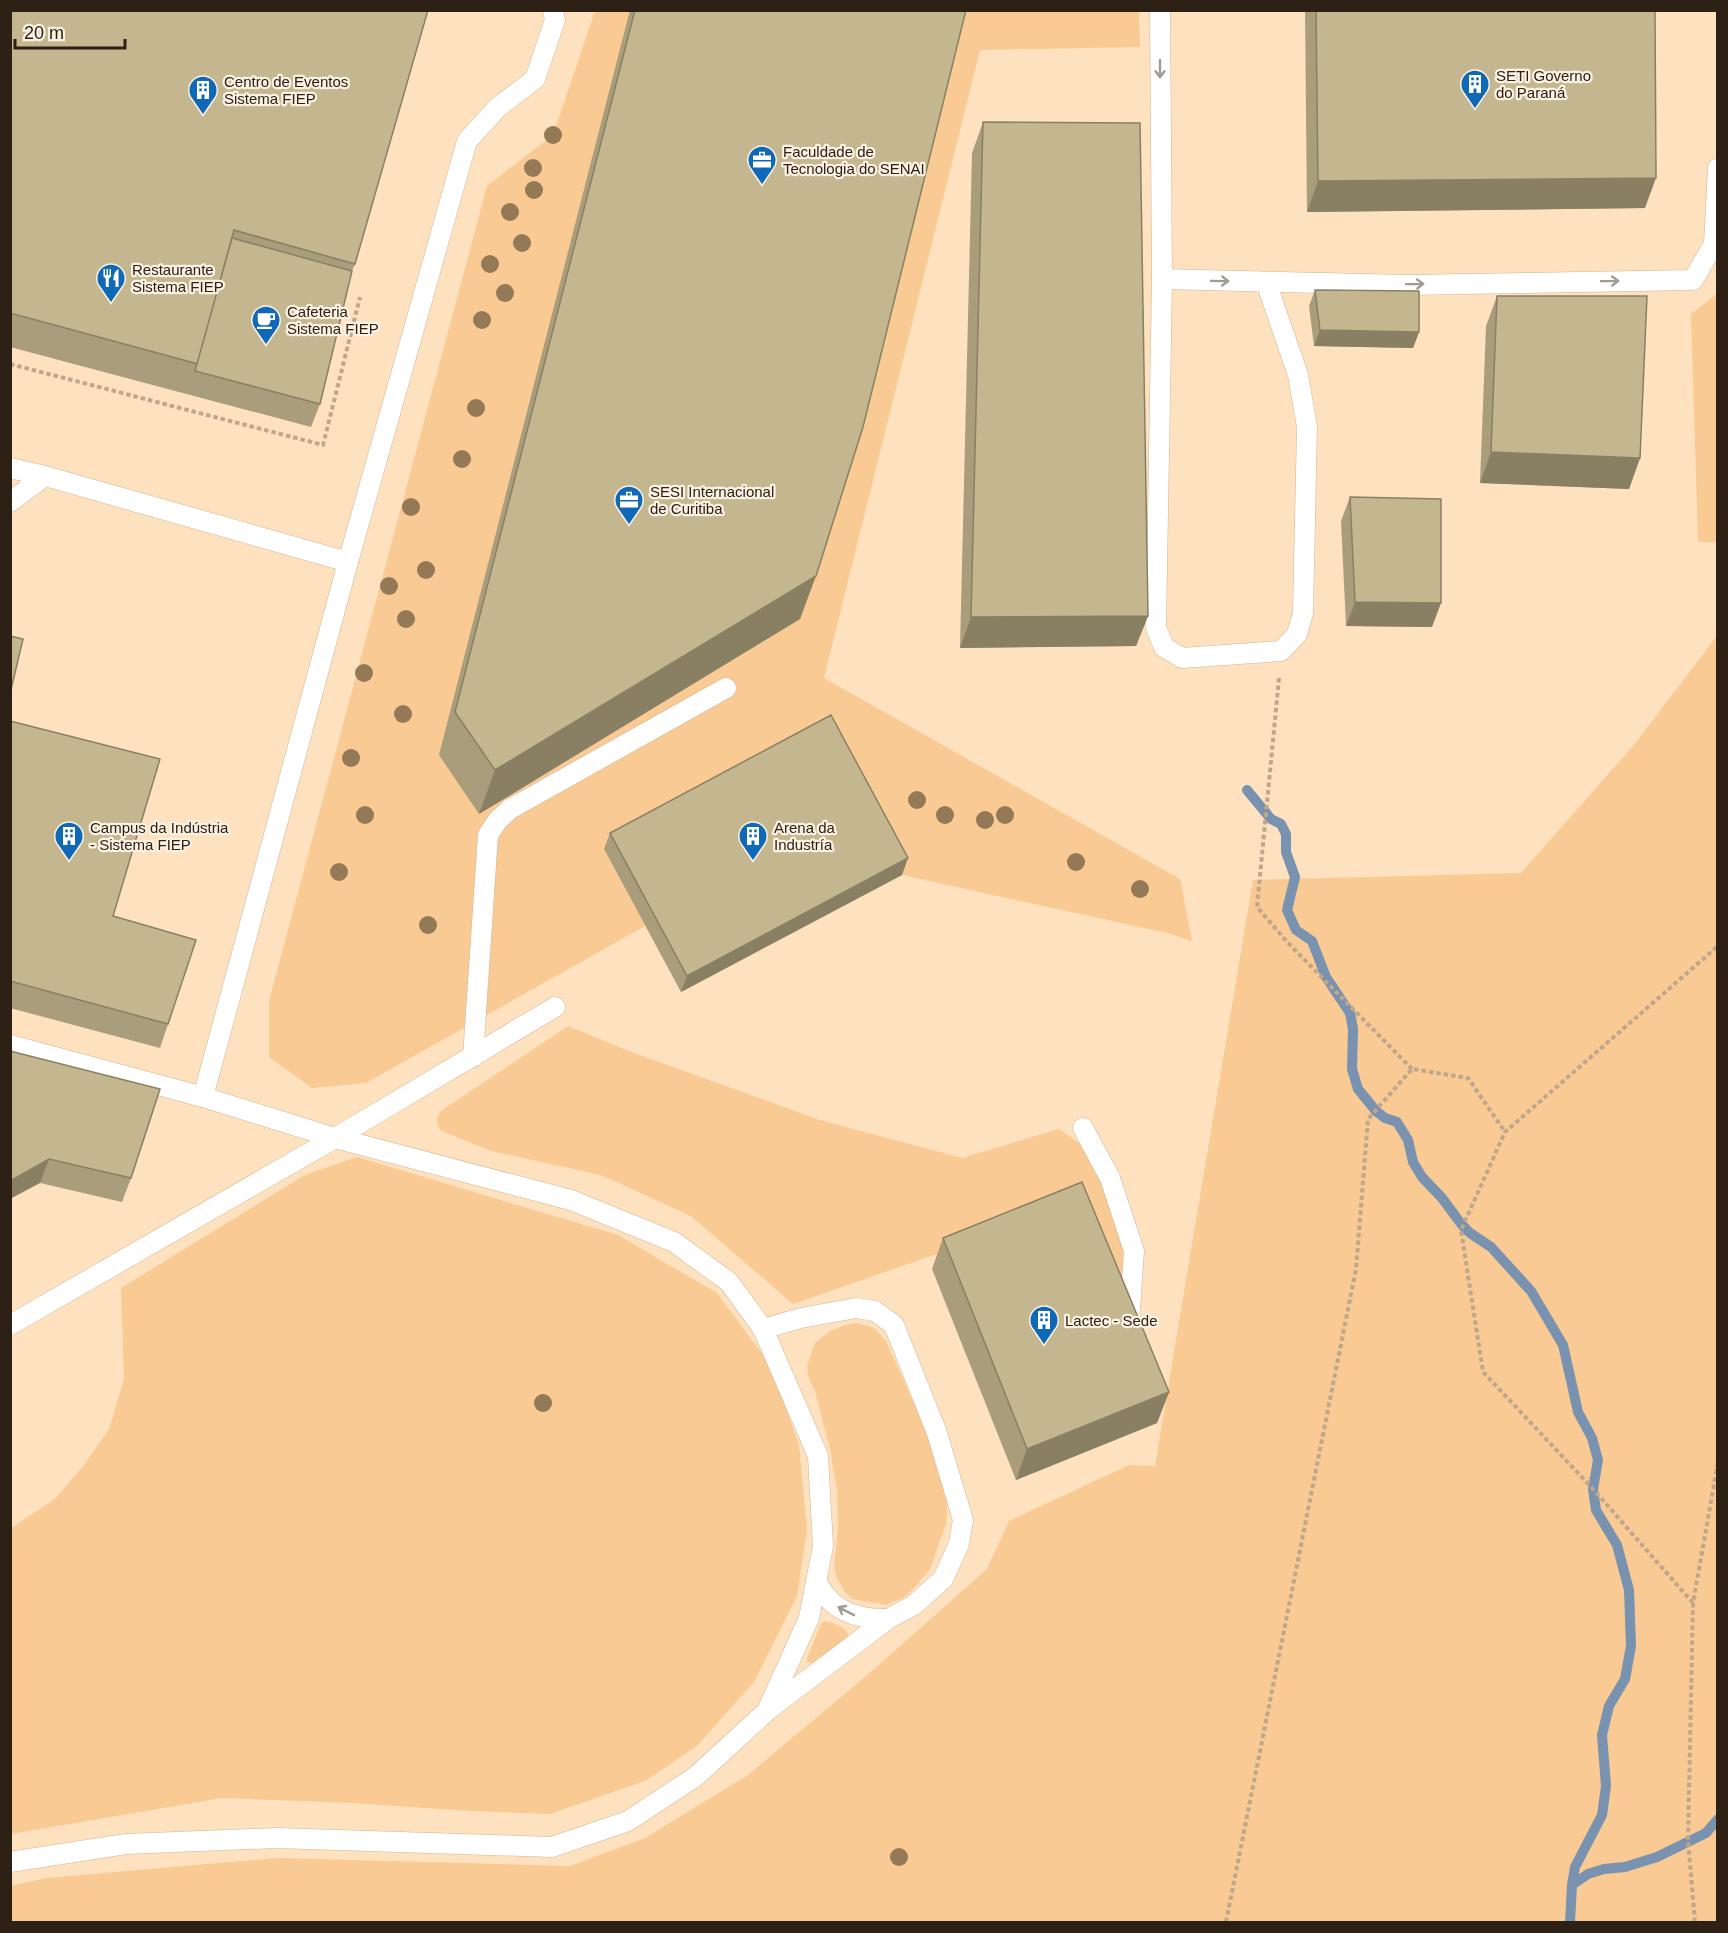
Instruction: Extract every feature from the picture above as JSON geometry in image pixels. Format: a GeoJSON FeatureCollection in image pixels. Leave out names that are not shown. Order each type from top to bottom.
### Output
{"type":"FeatureCollection","features":[{"type":"Feature","properties":{"kind":"lane"},"geometry":{"type":"LineString","coordinates":[[203,1097],[348,562],[467,141],[498,107],[536,79],[555,20],[553,10]]}},
{"type":"Feature","properties":{"kind":"lane"},"geometry":{"type":"LineString","coordinates":[[1160,10],[1162,279],[1156,628],[1164,647],[1182,658],[1281,651],[1297,634],[1303,613],[1307,428],[1298,375],[1266,282]]}},
{"type":"Feature","properties":{"kind":"lane"},"geometry":{"type":"LineString","coordinates":[[1162,279],[1407,285],[1694,280],[1714,244],[1718,168]]}},
{"type":"Feature","properties":{"kind":"lane"},"geometry":{"type":"LineString","coordinates":[[10,468],[348,562]]}},
{"type":"Feature","properties":{"kind":"lane"},"geometry":{"type":"LineString","coordinates":[[10,502],[45,476]]}},
{"type":"Feature","properties":{"kind":"lane"},"geometry":{"type":"LineString","coordinates":[[473,1057],[488,835],[498,819],[510,809],[726,688]]}},
{"type":"Feature","properties":{"kind":"lane"},"geometry":{"type":"LineString","coordinates":[[10,1325],[335,1138],[555,1007]]}},
{"type":"Feature","properties":{"kind":"lane"},"geometry":{"type":"LineString","coordinates":[[10,1045],[203,1097],[335,1138],[571,1200],[674,1242],[729,1282],[764,1329],[818,1456],[823,1546],[809,1618],[767,1711]]}},
{"type":"Feature","properties":{"kind":"lane"},"geometry":{"type":"LineString","coordinates":[[1083,1128],[1110,1178],[1134,1251],[1129,1325]]}},
{"type":"Feature","properties":{"kind":"lane"},"geometry":{"type":"LineString","coordinates":[[10,1862],[126,1844],[277,1838],[552,1847],[628,1821],[695,1777],[767,1711],[888,1619],[914,1605],[942,1579],[959,1544],[963,1520],[937,1433],[894,1325],[875,1311],[856,1308],[801,1318],[764,1329]]}},
{"type":"Feature","properties":{"kind":"lane"},"geometry":{"type":"LineString","coordinates":[[816,1580],[821,1592],[842,1611],[870,1620],[888,1619]]}},
{"type":"Feature","properties":{"kind":"path"},"geometry":{"type":"LineString","coordinates":[[10,364],[323,445],[360,297]]}},
{"type":"Feature","properties":{"kind":"path"},"geometry":{"type":"LineString","coordinates":[[1281,651],[1257,907],[1289,944],[1412,1069],[1468,1078],[1505,1132]]}},
{"type":"Feature","properties":{"kind":"path"},"geometry":{"type":"LineString","coordinates":[[1693,1603],[1593,1489],[1483,1372],[1461,1230],[1505,1132],[1718,946]]}},
{"type":"Feature","properties":{"kind":"path"},"geometry":{"type":"LineString","coordinates":[[1226,1923],[1356,1269],[1368,1119],[1412,1069]]}},
{"type":"Feature","properties":{"kind":"path"},"geometry":{"type":"LineString","coordinates":[[1695,1923],[1689,1840],[1693,1603],[1718,1462]]}},
{"type":"Feature","properties":{"kind":"shaded area"},"geometry":{"type":"Polygon","coordinates":[[[595,11],[1139,11],[1140,47],[980,50],[824,678],[1180,879],[1192,941],[1167,933],[902,875],[604,849],[645,926],[366,1083],[312,1088],[269,1057],[269,1001],[487,186],[553,135],[595,11]]]}},
{"type":"Feature","properties":{"kind":"shaded area"},"geometry":{"type":"Polygon","coordinates":[[[1717,294],[1717,542],[1698,542],[1691,314],[1717,294]]]}},
{"type":"Feature","properties":{"kind":"shaded area"},"geometry":{"type":"Polygon","coordinates":[[[1717,636],[1717,1922],[11,1922],[10,1886],[47,1878],[276,1858],[570,1866],[645,1838],[748,1775],[873,1670],[987,1569],[1009,1521],[1129,1465],[1155,1466],[1253,880],[1521,873],[1633,746],[1717,636]]]}},
{"type":"Feature","properties":{"kind":"shaded area"},"geometry":{"type":"Polygon","coordinates":[[[568,1026],[629,1051],[820,1120],[962,1158],[1059,1129],[1083,1146],[1103,1186],[1128,1246],[1130,1277],[1106,1288],[1069,1208],[793,1304],[691,1216],[601,1175],[491,1151],[440,1130],[437,1120],[441,1111],[568,1026]]]}},
{"type":"Feature","properties":{"kind":"shaded area"},"geometry":{"type":"Polygon","coordinates":[[[357,1157],[618,1235],[717,1293],[771,1366],[799,1445],[807,1530],[797,1596],[754,1682],[697,1746],[645,1781],[550,1814],[222,1798],[11,1834],[11,1528],[55,1499],[84,1465],[109,1429],[124,1379],[121,1288],[305,1175],[357,1157]]]}},
{"type":"Feature","properties":{"kind":"shaded area"},"geometry":{"type":"Polygon","coordinates":[[[856,1323],[874,1328],[886,1341],[929,1438],[946,1486],[946,1524],[930,1569],[903,1598],[886,1605],[852,1599],[837,1578],[834,1567],[838,1527],[837,1491],[830,1449],[807,1366],[815,1343],[830,1331],[856,1323]]]}},
{"type":"Feature","properties":{"kind":"shaded area"},"geometry":{"type":"Polygon","coordinates":[[[824,1621],[843,1628],[849,1638],[816,1664],[807,1662],[821,1624],[824,1621]]]}},
{"type":"Feature","properties":{"kind":"building","name":"Centro de Eventos Sistema FIEP"},"geometry":{"type":"Polygon","coordinates":[[[10,10],[428,10],[355,264],[234,230],[198,364],[10,313],[10,10]]]}},
{"type":"Feature","properties":{"kind":"building"},"geometry":{"type":"Polygon","coordinates":[[[635,10],[966,10],[863,427],[816,576],[495,770],[455,712],[635,10]]]}},
{"type":"Feature","properties":{"kind":"building","name":"SETI Governo do Paraná"},"geometry":{"type":"Polygon","coordinates":[[[1316,10],[1655,10],[1656,178],[1318,181],[1316,10]]]}},
{"type":"Feature","properties":{"kind":"building"},"geometry":{"type":"Polygon","coordinates":[[[983,122],[1140,123],[1148,616],[971,617],[983,122]]]}},
{"type":"Feature","properties":{"kind":"building","name":"Cafeteria Sistema FIEP"},"geometry":{"type":"Polygon","coordinates":[[[232,238],[352,271],[320,404],[195,371],[232,238]]]}},
{"type":"Feature","properties":{"kind":"building"},"geometry":{"type":"Polygon","coordinates":[[[1315,290],[1419,291],[1419,332],[1320,330],[1315,290]]]}},
{"type":"Feature","properties":{"kind":"building"},"geometry":{"type":"Polygon","coordinates":[[[1497,296],[1647,296],[1640,458],[1491,452],[1497,296]]]}},
{"type":"Feature","properties":{"kind":"building"},"geometry":{"type":"Polygon","coordinates":[[[1350,497],[1441,499],[1441,603],[1355,602],[1350,497]]]}},
{"type":"Feature","properties":{"kind":"building"},"geometry":{"type":"Polygon","coordinates":[[[10,636],[23,639],[10,694],[10,636]]]}},
{"type":"Feature","properties":{"kind":"building","name":"Arena da Industría"},"geometry":{"type":"Polygon","coordinates":[[[831,715],[908,858],[687,976],[610,833],[831,715]]]}},
{"type":"Feature","properties":{"kind":"building","name":"Campus da Indústria - Sistema FIEP"},"geometry":{"type":"Polygon","coordinates":[[[10,721],[160,759],[113,916],[196,940],[168,1024],[10,981],[10,721]]]}},
{"type":"Feature","properties":{"kind":"building"},"geometry":{"type":"Polygon","coordinates":[[[10,1051],[160,1089],[131,1178],[49,1159],[10,1181],[10,1051]]]}},
{"type":"Feature","properties":{"kind":"building","name":"Lactec - Sede"},"geometry":{"type":"Polygon","coordinates":[[[1082,1182],[1169,1392],[1027,1449],[943,1238],[1082,1182]]]}},
{"type":"Feature","properties":{"kind":"waterway"},"geometry":{"type":"LineString","coordinates":[[1247,790],[1271,819],[1281,824],[1286,834],[1286,852],[1295,877],[1287,910],[1296,930],[1312,941],[1326,977],[1350,1013],[1353,1029],[1352,1069],[1358,1089],[1376,1111],[1385,1118],[1397,1122],[1408,1140],[1413,1162],[1422,1177],[1442,1198],[1462,1225],[1491,1247],[1531,1291],[1563,1345],[1578,1412],[1592,1438],[1598,1460],[1593,1489],[1596,1510],[1617,1545],[1629,1590],[1631,1646],[1625,1679],[1609,1706],[1602,1735],[1606,1786],[1602,1815],[1575,1867],[1572,1885]]}},
{"type":"Feature","properties":{"kind":"waterway"},"geometry":{"type":"LineString","coordinates":[[1570,1922],[1572,1885],[1588,1874],[1604,1869],[1625,1867],[1657,1857],[1706,1833],[1718,1819]]}},
{"type":"Feature","properties":{"kind":"place","name":"SETI Governo do Paraná"},"geometry":{"type":"Point","coordinates":[1475,110]}},
{"type":"Feature","properties":{"kind":"place","name":"Centro de Eventos Sistema FIEP"},"geometry":{"type":"Point","coordinates":[203,116]}},
{"type":"Feature","properties":{"kind":"place","name":"Faculdade de Tecnologia do SENAI"},"geometry":{"type":"Point","coordinates":[762,186]}},
{"type":"Feature","properties":{"kind":"place","name":"Restaurante Sistema FIEP"},"geometry":{"type":"Point","coordinates":[111,304]}},
{"type":"Feature","properties":{"kind":"place","name":"Cafeteria Sistema FIEP"},"geometry":{"type":"Point","coordinates":[266,346]}},
{"type":"Feature","properties":{"kind":"place","name":"SESI Internacional de Curitiba"},"geometry":{"type":"Point","coordinates":[629,526]}},
{"type":"Feature","properties":{"kind":"place","name":"Campus da Indústria - Sistema FIEP"},"geometry":{"type":"Point","coordinates":[69,862]}},
{"type":"Feature","properties":{"kind":"place","name":"Arena da Industría"},"geometry":{"type":"Point","coordinates":[753,862]}},
{"type":"Feature","properties":{"kind":"place","name":"Lactec - Sede"},"geometry":{"type":"Point","coordinates":[1044,1346]}}]}
